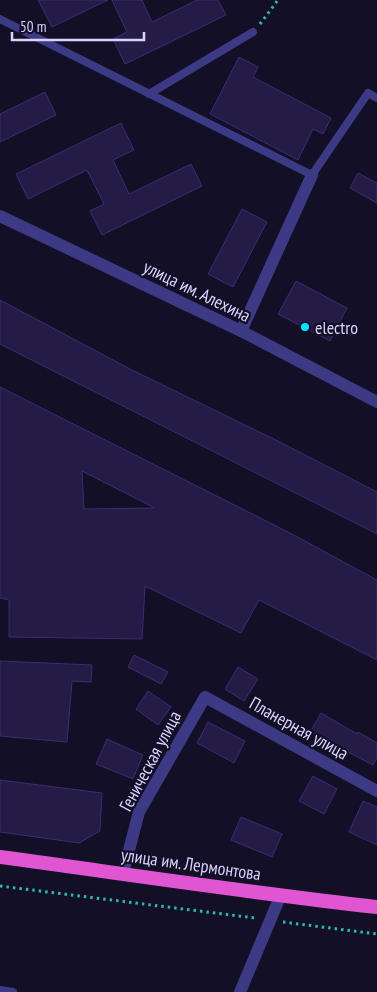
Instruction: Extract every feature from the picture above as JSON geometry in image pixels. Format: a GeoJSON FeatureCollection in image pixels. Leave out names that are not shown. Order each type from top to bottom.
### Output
{"type":"FeatureCollection","features":[{"type":"Feature","properties":{"kind":"highway","name":"улица им. Лермонтова"},"geometry":{"type":"LineString","coordinates":[[0,857],[280,896],[377,907]]}},
{"type":"Feature","properties":{"kind":"street"},"geometry":{"type":"LineString","coordinates":[[240,331],[312,175]]}},
{"type":"Feature","properties":{"kind":"street","name":"улица им. Алехина"},"geometry":{"type":"LineString","coordinates":[[0,216],[240,331],[377,402]]}},
{"type":"Feature","properties":{"kind":"street","name":"Планерная улица"},"geometry":{"type":"LineString","coordinates":[[205,697],[377,791]]}},
{"type":"Feature","properties":{"kind":"street","name":"Геническая улица"},"geometry":{"type":"LineString","coordinates":[[123,873],[139,812],[205,697]]}},
{"type":"Feature","properties":{"kind":"street"},"geometry":{"type":"LineString","coordinates":[[240,992],[280,896]]}},
{"type":"Feature","properties":{"kind":"lane"},"geometry":{"type":"LineString","coordinates":[[0,20],[312,175],[368,94],[377,98]]}},
{"type":"Feature","properties":{"kind":"lane"},"geometry":{"type":"LineString","coordinates":[[149,94],[253,32]]}},
{"type":"Feature","properties":{"kind":"lane"},"geometry":{"type":"LineString","coordinates":[[0,990],[13,992]]}},
{"type":"Feature","properties":{"kind":"path"},"geometry":{"type":"LineString","coordinates":[[253,32],[278,0]]}},
{"type":"Feature","properties":{"kind":"path"},"geometry":{"type":"LineString","coordinates":[[0,886],[377,934]]}},
{"type":"Feature","properties":{"kind":"building"},"geometry":{"type":"Polygon","coordinates":[[[38,0],[108,0],[52,27],[38,0]]]}},
{"type":"Feature","properties":{"kind":"building"},"geometry":{"type":"Polygon","coordinates":[[[112,0],[142,0],[152,22],[197,0],[218,0],[226,15],[125,64],[113,39],[127,32],[112,0]]]}},
{"type":"Feature","properties":{"kind":"building"},"geometry":{"type":"Polygon","coordinates":[[[239,57],[258,67],[253,77],[331,118],[323,134],[313,129],[298,160],[210,114],[239,57]]]}},
{"type":"Feature","properties":{"kind":"building"},"geometry":{"type":"Polygon","coordinates":[[[45,92],[56,115],[0,142],[0,114],[45,92]]]}},
{"type":"Feature","properties":{"kind":"building"},"geometry":{"type":"Polygon","coordinates":[[[121,123],[134,150],[113,160],[129,194],[191,164],[202,186],[102,235],[90,211],[104,204],[87,170],[28,199],[16,174],[121,123]]]}},
{"type":"Feature","properties":{"kind":"building"},"geometry":{"type":"Polygon","coordinates":[[[358,173],[377,183],[377,203],[350,188],[358,173]]]}},
{"type":"Feature","properties":{"kind":"building"},"geometry":{"type":"Polygon","coordinates":[[[242,209],[267,222],[233,287],[208,274],[242,209]]]}},
{"type":"Feature","properties":{"kind":"building"},"geometry":{"type":"Polygon","coordinates":[[[296,281],[347,308],[330,341],[278,314],[296,281]]]}},
{"type":"Feature","properties":{"kind":"building"},"geometry":{"type":"Polygon","coordinates":[[[0,300],[132,370],[280,442],[377,492],[377,534],[0,344],[0,300]]]}},
{"type":"Feature","properties":{"kind":"building"},"geometry":{"type":"Polygon","coordinates":[[[0,387],[290,533],[377,580],[377,660],[259,600],[241,633],[145,586],[142,639],[9,637],[9,600],[0,598],[0,387]],[[82,471],[84,509],[155,508],[82,471]]]}},
{"type":"Feature","properties":{"kind":"building"},"geometry":{"type":"Polygon","coordinates":[[[134,655],[168,672],[161,684],[128,667],[134,655]]]}},
{"type":"Feature","properties":{"kind":"building"},"geometry":{"type":"Polygon","coordinates":[[[0,661],[92,665],[91,682],[72,681],[67,742],[0,736],[0,661]]]}},
{"type":"Feature","properties":{"kind":"building"},"geometry":{"type":"Polygon","coordinates":[[[238,667],[258,679],[244,701],[225,689],[238,667]]]}},
{"type":"Feature","properties":{"kind":"building"},"geometry":{"type":"Polygon","coordinates":[[[148,691],[171,707],[158,725],[136,709],[148,691]]]}},
{"type":"Feature","properties":{"kind":"building"},"geometry":{"type":"Polygon","coordinates":[[[321,713],[357,734],[358,732],[377,743],[377,758],[373,765],[310,732],[321,713]]]}},
{"type":"Feature","properties":{"kind":"building"},"geometry":{"type":"Polygon","coordinates":[[[208,722],[245,741],[234,763],[197,743],[208,722]]]}},
{"type":"Feature","properties":{"kind":"building"},"geometry":{"type":"Polygon","coordinates":[[[107,739],[143,755],[133,779],[96,764],[107,739]]]}},
{"type":"Feature","properties":{"kind":"building"},"geometry":{"type":"Polygon","coordinates":[[[313,776],[337,789],[324,814],[299,801],[313,776]]]}},
{"type":"Feature","properties":{"kind":"building"},"geometry":{"type":"Polygon","coordinates":[[[0,780],[102,793],[100,831],[79,843],[0,832],[0,780]]]}},
{"type":"Feature","properties":{"kind":"building"},"geometry":{"type":"Polygon","coordinates":[[[363,801],[377,807],[377,845],[349,832],[363,801]]]}},
{"type":"Feature","properties":{"kind":"building"},"geometry":{"type":"Polygon","coordinates":[[[241,817],[282,834],[272,857],[231,840],[241,817]]]}},
{"type":"Feature","properties":{"kind":"place","name":"electro"},"geometry":{"type":"Point","coordinates":[305,327]}}]}
